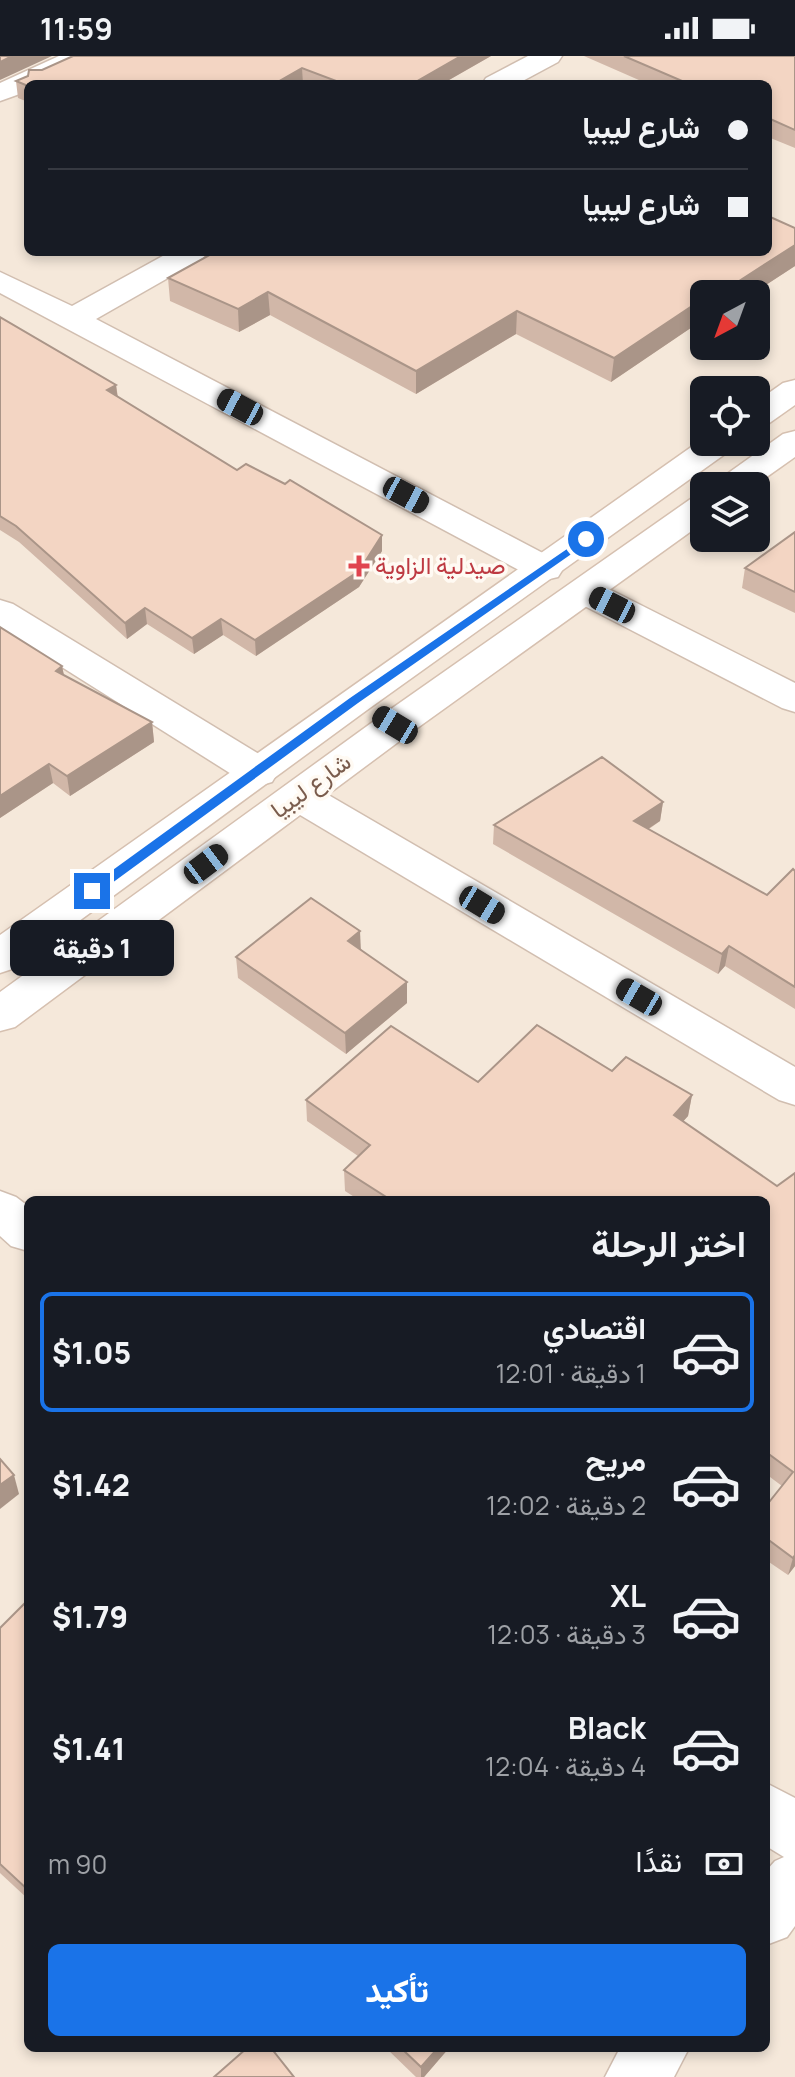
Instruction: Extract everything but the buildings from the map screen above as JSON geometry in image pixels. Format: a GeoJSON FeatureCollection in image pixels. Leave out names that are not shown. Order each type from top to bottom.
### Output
{"type":"FeatureCollection","features":[{"type":"Feature","properties":{"kind":"street"},"geometry":{"type":"LineString","coordinates":[[17,56],[68,80]]}},
{"type":"Feature","properties":{"kind":"street"},"geometry":{"type":"LineString","coordinates":[[29,80],[82,56]]}},
{"type":"Feature","properties":{"kind":"street"},"geometry":{"type":"LineString","coordinates":[[502,72],[548,56]]}},
{"type":"Feature","properties":{"kind":"street"},"geometry":{"type":"LineString","coordinates":[[0,93],[24,82]]}},
{"type":"Feature","properties":{"kind":"street"},"geometry":{"type":"LineString","coordinates":[[74,318],[185,256]]}},
{"type":"Feature","properties":{"kind":"street"},"geometry":{"type":"LineString","coordinates":[[0,281],[545,569]]}},
{"type":"Feature","properties":{"kind":"street"},"geometry":{"type":"LineString","coordinates":[[770,407],[795,390]]}},
{"type":"Feature","properties":{"kind":"street"},"geometry":{"type":"LineString","coordinates":[[752,472],[795,441]]}},
{"type":"Feature","properties":{"kind":"street","name":"شارع ليبيا"},"geometry":{"type":"LineString","coordinates":[[0,957],[701,456]]}},
{"type":"Feature","properties":{"kind":"street","name":"شارع ليبيا"},"geometry":{"type":"LineString","coordinates":[[0,1015],[395,725],[690,516]]}},
{"type":"Feature","properties":{"kind":"street"},"geometry":{"type":"LineString","coordinates":[[586,592],[795,699]]}},
{"type":"Feature","properties":{"kind":"street"},"geometry":{"type":"LineString","coordinates":[[0,612],[258,772]]}},
{"type":"Feature","properties":{"kind":"street"},"geometry":{"type":"LineString","coordinates":[[354,701],[395,725]]}},
{"type":"Feature","properties":{"kind":"street"},"geometry":{"type":"LineString","coordinates":[[299,796],[795,1088]]}},
{"type":"Feature","properties":{"kind":"street"},"geometry":{"type":"LineString","coordinates":[[0,1210],[24,1229]]}},
{"type":"Feature","properties":{"kind":"street"},"geometry":{"type":"LineString","coordinates":[[770,1814],[795,1833]]}},
{"type":"Feature","properties":{"kind":"street"},"geometry":{"type":"LineString","coordinates":[[770,1911],[795,1881]]}},
{"type":"Feature","properties":{"kind":"street"},"geometry":{"type":"LineString","coordinates":[[635,2077],[656,2052]]}},
{"type":"Feature","properties":{"kind":"shaded area"},"geometry":{"type":"Polygon","coordinates":[[[0,56],[795,56],[795,2077],[0,2077],[0,56]]]}},
{"type":"Feature","properties":{"kind":"place","name":"صيدلية الزاوية"},"geometry":{"type":"Point","coordinates":[359,566]}},
{"type":"Feature","properties":{"kind":"route"},"geometry":{"type":"LineString","coordinates":[[92,891],[354,701],[586,539]]}}]}
